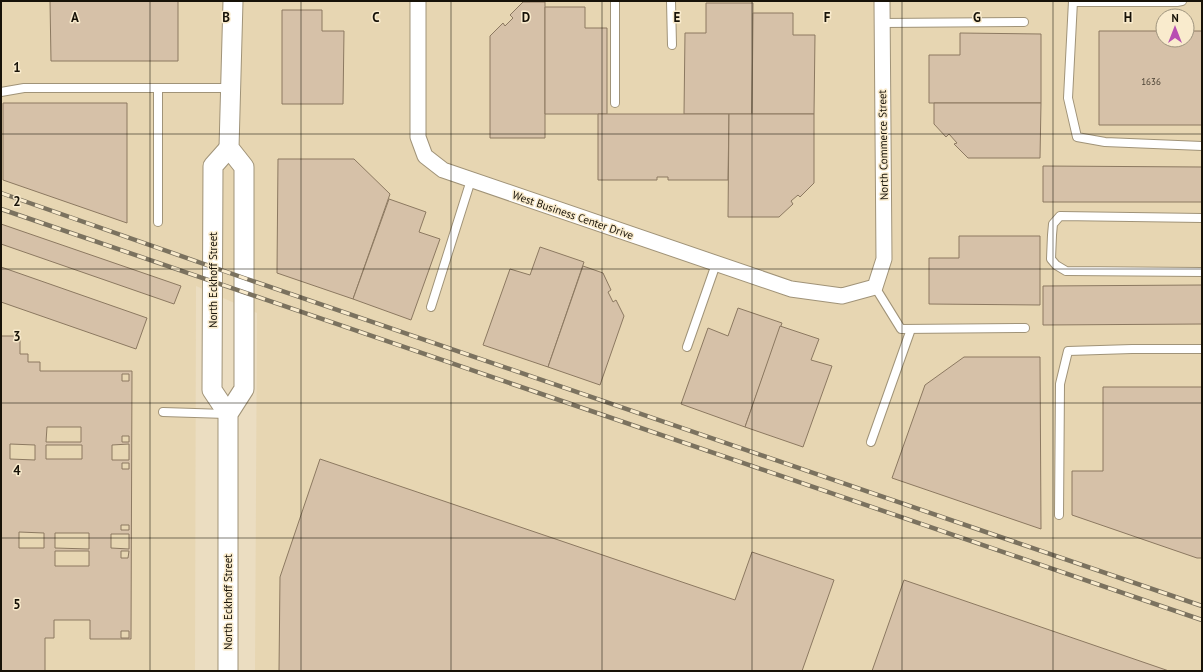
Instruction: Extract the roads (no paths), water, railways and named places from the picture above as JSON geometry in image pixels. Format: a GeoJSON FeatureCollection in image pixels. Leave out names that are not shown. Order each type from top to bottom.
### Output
{"type":"FeatureCollection","features":[{"type":"Feature","properties":{"kind":"street"},"geometry":{"type":"LineString","coordinates":[[228,414],[244,389],[244,166],[230,148],[233,1]]}},
{"type":"Feature","properties":{"kind":"street","name":"West Business Center Drive"},"geometry":{"type":"LineString","coordinates":[[418,1],[418,137],[425,156],[443,170],[791,289],[842,296],[875,287]]}},
{"type":"Feature","properties":{"kind":"street","name":"North Commerce Street"},"geometry":{"type":"LineString","coordinates":[[875,287],[884,259],[882,1]]}},
{"type":"Feature","properties":{"kind":"street","name":"North Eckhoff Street"},"geometry":{"type":"LineString","coordinates":[[228,671],[228,414],[212,390],[213,166],[230,148]]}},
{"type":"Feature","properties":{"kind":"lane"},"geometry":{"type":"LineString","coordinates":[[615,1],[615,103]]}},
{"type":"Feature","properties":{"kind":"lane"},"geometry":{"type":"LineString","coordinates":[[671,1],[672,45]]}},
{"type":"Feature","properties":{"kind":"lane"},"geometry":{"type":"LineString","coordinates":[[1182,1],[1073,1],[1068,98],[1077,137],[1105,142],[1202,146]]}},
{"type":"Feature","properties":{"kind":"lane"},"geometry":{"type":"LineString","coordinates":[[882,23],[1024,22]]}},
{"type":"Feature","properties":{"kind":"lane"},"geometry":{"type":"LineString","coordinates":[[1,92],[24,88],[231,88]]}},
{"type":"Feature","properties":{"kind":"lane"},"geometry":{"type":"LineString","coordinates":[[158,88],[158,222]]}},
{"type":"Feature","properties":{"kind":"lane"},"geometry":{"type":"LineString","coordinates":[[431,307],[471,180]]}},
{"type":"Feature","properties":{"kind":"lane"},"geometry":{"type":"LineString","coordinates":[[1202,218],[1060,216],[1053,224],[1051,259],[1056,265],[1066,271],[1202,272]]}},
{"type":"Feature","properties":{"kind":"lane"},"geometry":{"type":"LineString","coordinates":[[687,347],[716,264]]}},
{"type":"Feature","properties":{"kind":"lane"},"geometry":{"type":"LineString","coordinates":[[875,287],[901,329],[1025,328]]}},
{"type":"Feature","properties":{"kind":"lane"},"geometry":{"type":"LineString","coordinates":[[871,442],[911,329]]}},
{"type":"Feature","properties":{"kind":"lane"},"geometry":{"type":"LineString","coordinates":[[1059,515],[1060,384],[1068,351],[1202,349]]}},
{"type":"Feature","properties":{"kind":"lane"},"geometry":{"type":"LineString","coordinates":[[163,412],[228,414]]}},
{"type":"Feature","properties":{"kind":"railway"},"geometry":{"type":"LineString","coordinates":[[1,193],[244,278],[1202,606]]}},
{"type":"Feature","properties":{"kind":"railway"},"geometry":{"type":"LineString","coordinates":[[1,209],[1202,620]]}}]}
